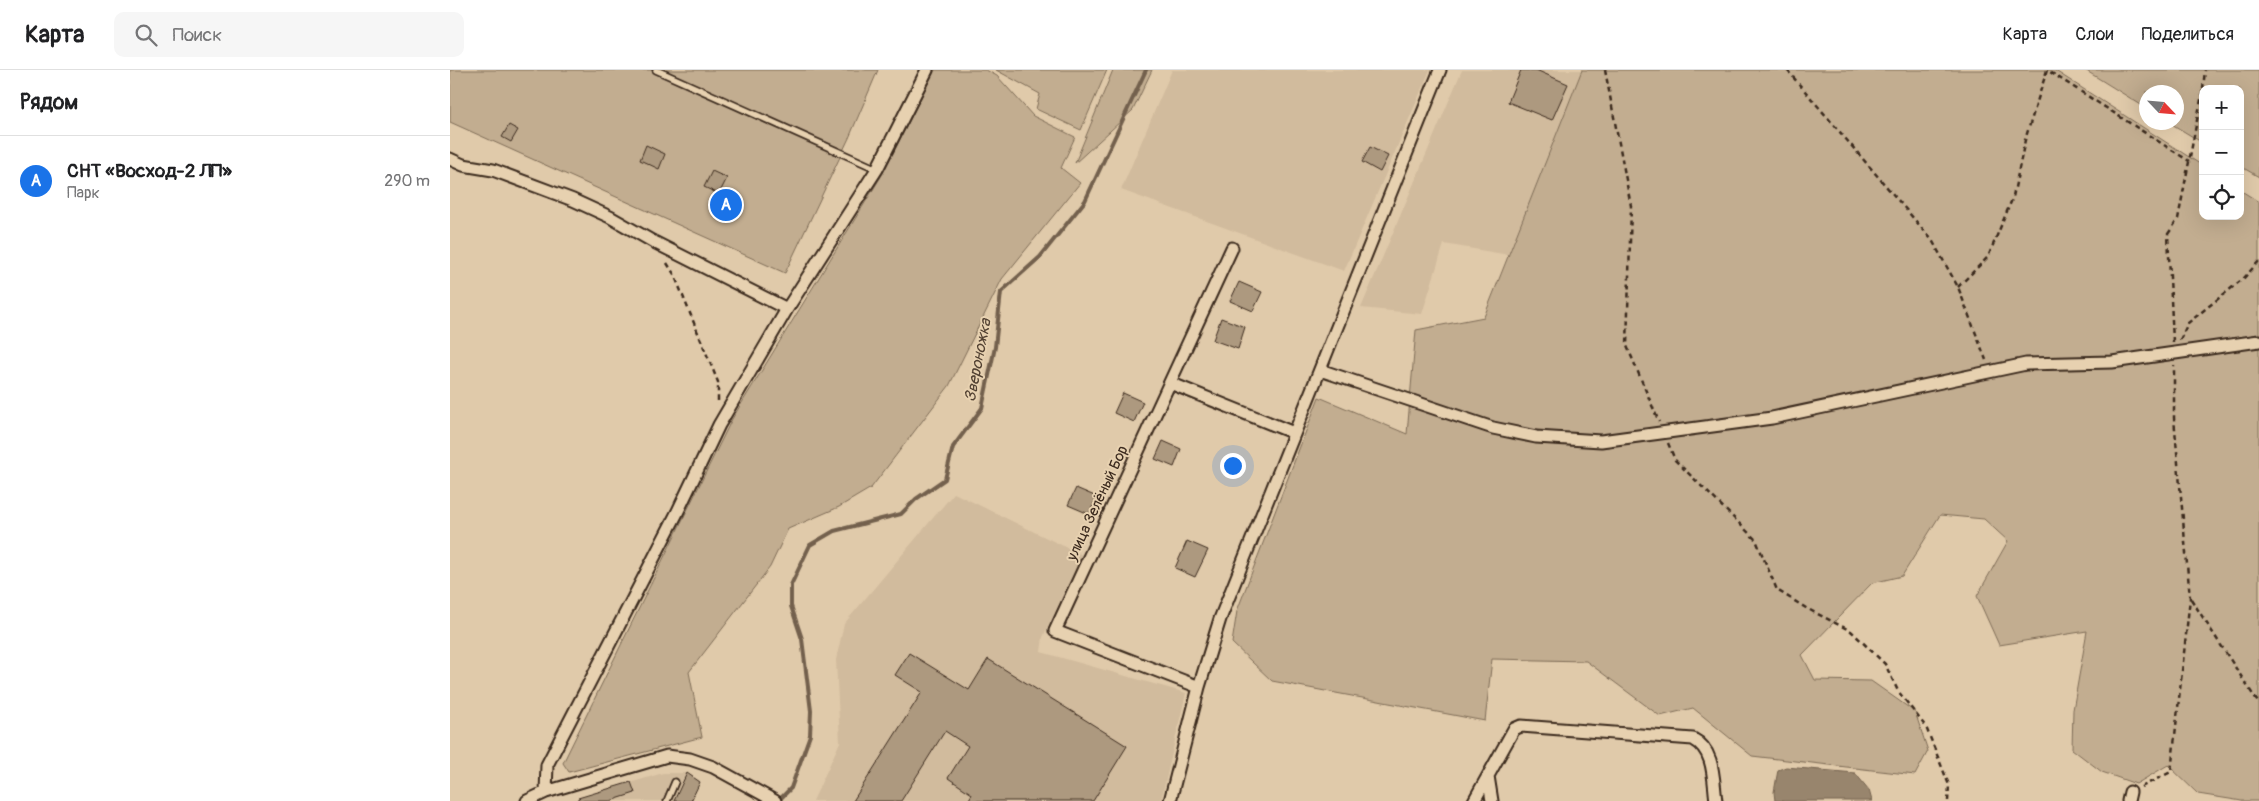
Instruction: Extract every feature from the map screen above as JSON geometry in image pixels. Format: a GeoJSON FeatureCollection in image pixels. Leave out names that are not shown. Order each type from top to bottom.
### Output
{"type":"FeatureCollection","features":[{"type":"Feature","properties":{"kind":"street"},"geometry":{"type":"LineString","coordinates":[[546,792],[547,765],[677,513],[719,426],[787,309],[877,169],[927,70]]}},
{"type":"Feature","properties":{"kind":"street"},"geometry":{"type":"LineString","coordinates":[[1170,801],[1199,687],[1220,619],[1440,70]]}},
{"type":"Feature","properties":{"kind":"street"},"geometry":{"type":"LineString","coordinates":[[450,159],[464,165],[493,170],[545,189],[610,217],[652,241],[787,309]]}},
{"type":"Feature","properties":{"kind":"street","name":"улица Зелёный Бор"},"geometry":{"type":"LineString","coordinates":[[1199,687],[1055,631],[1232,248]]}},
{"type":"Feature","properties":{"kind":"street"},"geometry":{"type":"LineString","coordinates":[[1320,370],[1493,428],[1536,437],[1601,442],[1772,418],[2026,364],[2112,362],[2259,341]]}},
{"type":"Feature","properties":{"kind":"street"},"geometry":{"type":"LineString","coordinates":[[1170,383],[1294,433]]}},
{"type":"Feature","properties":{"kind":"street"},"geometry":{"type":"LineString","coordinates":[[1474,801],[1514,729],[1521,726],[1693,739],[1702,743],[1710,757],[1716,801]]}},
{"type":"Feature","properties":{"kind":"street"},"geometry":{"type":"LineString","coordinates":[[527,801],[546,792],[667,756],[690,759],[713,767],[775,801]]}},
{"type":"Feature","properties":{"kind":"street"},"geometry":{"type":"LineString","coordinates":[[1488,776],[1492,801]]}},
{"type":"Feature","properties":{"kind":"lane"},"geometry":{"type":"LineString","coordinates":[[656,70],[877,169]]}},
{"type":"Feature","properties":{"kind":"lane"},"geometry":{"type":"LineString","coordinates":[[667,801],[675,782]]}},
{"type":"Feature","properties":{"kind":"path"},"geometry":{"type":"LineString","coordinates":[[1605,70],[1631,206],[1626,346],[1675,460],[1756,540],[1777,590],[1806,608],[1851,631],[1885,664],[1898,691],[1926,727],[1949,784],[1948,801]]}},
{"type":"Feature","properties":{"kind":"path"},"geometry":{"type":"LineString","coordinates":[[1787,70],[1932,240],[1958,287],[1990,371]]}},
{"type":"Feature","properties":{"kind":"path"},"geometry":{"type":"LineString","coordinates":[[1958,287],[1988,257],[2013,197],[2025,140],[2047,70],[2189,162]]}},
{"type":"Feature","properties":{"kind":"path"},"geometry":{"type":"LineString","coordinates":[[2203,85],[2205,70]]}},
{"type":"Feature","properties":{"kind":"path"},"geometry":{"type":"LineString","coordinates":[[2129,797],[2171,772],[2190,598],[2174,418],[2174,353],[2168,234],[2178,219],[2199,110]]}},
{"type":"Feature","properties":{"kind":"path"},"geometry":{"type":"LineString","coordinates":[[652,241],[674,274],[718,382],[719,426]]}},
{"type":"Feature","properties":{"kind":"path"},"geometry":{"type":"LineString","coordinates":[[2174,353],[2188,323],[2244,278],[2259,261]]}},
{"type":"Feature","properties":{"kind":"path"},"geometry":{"type":"LineString","coordinates":[[2190,598],[2259,704]]}},
{"type":"Feature","properties":{"kind":"shaded area"},"geometry":{"type":"Polygon","coordinates":[[[450,70],[878,70],[849,138],[785,273],[450,122],[450,70]]]}},
{"type":"Feature","properties":{"kind":"shaded area"},"geometry":{"type":"Polygon","coordinates":[[[935,70],[986,70],[997,76],[1033,116],[1075,137],[1061,168],[1080,183],[1002,279],[949,386],[871,488],[839,507],[788,529],[770,567],[689,672],[702,737],[569,772],[563,763],[732,419],[882,175],[935,70]]]}},
{"type":"Feature","properties":{"kind":"shaded area"},"geometry":{"type":"Polygon","coordinates":[[[996,70],[1107,70],[1081,130],[1036,109],[1040,94],[996,70]]]}},
{"type":"Feature","properties":{"kind":"shaded area"},"geometry":{"type":"Polygon","coordinates":[[[1113,70],[1152,70],[1133,110],[1075,163],[1113,70]]]}},
{"type":"Feature","properties":{"kind":"shaded area"},"geometry":{"type":"Polygon","coordinates":[[[1172,70],[1430,70],[1344,271],[1121,190],[1172,70]]]}},
{"type":"Feature","properties":{"kind":"shaded area"},"geometry":{"type":"Polygon","coordinates":[[[1462,70],[1582,70],[1509,255],[1444,244],[1422,314],[1361,308],[1462,70]]]}},
{"type":"Feature","properties":{"kind":"shaded area"},"geometry":{"type":"Polygon","coordinates":[[[1582,70],[2054,70],[2139,125],[2139,130],[2147,130],[2199,163],[2199,220],[2244,220],[2244,193],[2259,202],[2259,801],[2242,801],[2198,794],[2168,765],[2136,784],[2102,772],[2072,749],[2073,710],[2087,631],[1999,645],[1977,596],[2008,541],[1984,519],[1940,515],[1902,576],[1872,583],[1802,655],[1815,680],[1871,681],[1915,712],[1928,751],[1915,775],[1752,756],[1693,708],[1660,716],[1586,661],[1492,659],[1485,721],[1272,681],[1232,643],[1237,611],[1319,397],[1407,434],[1416,330],[1484,317],[1582,70]]]}},
{"type":"Feature","properties":{"kind":"shaded area"},"geometry":{"type":"Polygon","coordinates":[[[2085,70],[2259,70],[2259,177],[2244,168],[2244,85],[2199,85],[2199,141],[2182,130],[2184,130],[2184,85],[2139,85],[2139,104],[2085,70]]]}},
{"type":"Feature","properties":{"kind":"shaded area"},"geometry":{"type":"Polygon","coordinates":[[[954,493],[1082,555],[1043,637],[1041,652],[1186,693],[1161,801],[813,801],[840,742],[836,660],[844,624],[954,493]]]}},
{"type":"Feature","properties":{"kind":"shaded area"},"geometry":{"type":"Polygon","coordinates":[[[1786,767],[1855,773],[1869,790],[1872,801],[1775,801],[1774,792],[1778,770],[1786,767]]]}},
{"type":"Feature","properties":{"kind":"shaded area"},"geometry":{"type":"Polygon","coordinates":[[[663,773],[687,773],[700,781],[691,801],[570,801],[663,773]]]}},
{"type":"Feature","properties":{"kind":"building"},"geometry":{"type":"Polygon","coordinates":[[[1521,70],[1536,70],[1568,84],[1552,120],[1508,102],[1521,70]]]}},
{"type":"Feature","properties":{"kind":"building"},"geometry":{"type":"Polygon","coordinates":[[[509,125],[518,130],[511,142],[502,137],[509,125]]]}},
{"type":"Feature","properties":{"kind":"building"},"geometry":{"type":"Polygon","coordinates":[[[646,145],[665,154],[659,169],[640,160],[646,145]]]}},
{"type":"Feature","properties":{"kind":"building"},"geometry":{"type":"Polygon","coordinates":[[[1370,147],[1388,156],[1380,172],[1362,162],[1370,147]]]}},
{"type":"Feature","properties":{"kind":"building"},"geometry":{"type":"Polygon","coordinates":[[[712,171],[727,178],[719,194],[704,187],[712,171]]]}},
{"type":"Feature","properties":{"kind":"building"},"geometry":{"type":"Polygon","coordinates":[[[1239,282],[1262,292],[1253,311],[1230,301],[1239,282]]]}},
{"type":"Feature","properties":{"kind":"building"},"geometry":{"type":"Polygon","coordinates":[[[1221,318],[1245,327],[1238,349],[1213,340],[1221,318]]]}},
{"type":"Feature","properties":{"kind":"building"},"geometry":{"type":"Polygon","coordinates":[[[1123,393],[1143,402],[1134,422],[1114,413],[1123,393]]]}},
{"type":"Feature","properties":{"kind":"building"},"geometry":{"type":"Polygon","coordinates":[[[1163,441],[1181,449],[1174,467],[1155,459],[1163,441]]]}},
{"type":"Feature","properties":{"kind":"building"},"geometry":{"type":"Polygon","coordinates":[[[1076,488],[1097,497],[1089,514],[1068,505],[1076,488]]]}},
{"type":"Feature","properties":{"kind":"building"},"geometry":{"type":"Polygon","coordinates":[[[1187,541],[1208,550],[1195,577],[1175,568],[1187,541]]]}},
{"type":"Feature","properties":{"kind":"building"},"geometry":{"type":"Polygon","coordinates":[[[909,653],[969,690],[988,659],[1127,746],[1093,801],[968,801],[972,794],[948,778],[968,746],[945,731],[901,801],[853,801],[922,692],[895,675],[909,653]]]}},
{"type":"Feature","properties":{"kind":"building"},"geometry":{"type":"Polygon","coordinates":[[[687,773],[700,782],[691,801],[674,801],[687,773]]]}},
{"type":"Feature","properties":{"kind":"building"},"geometry":{"type":"Polygon","coordinates":[[[631,782],[635,793],[610,801],[578,801],[578,798],[631,782]]]}},
{"type":"Feature","properties":{"kind":"waterway","name":"Звероножка"},"geometry":{"type":"LineString","coordinates":[[780,799],[791,788],[810,735],[811,711],[802,639],[791,606],[791,585],[810,545],[834,531],[901,514],[916,499],[945,479],[953,447],[982,408],[995,347],[1001,292],[1040,257],[1085,201],[1146,70]]}},
{"type":"Feature","properties":{"kind":"place","name":"СНТ «Восход-2 ЛП»"},"geometry":{"type":"Point","coordinates":[726,205]}}]}
